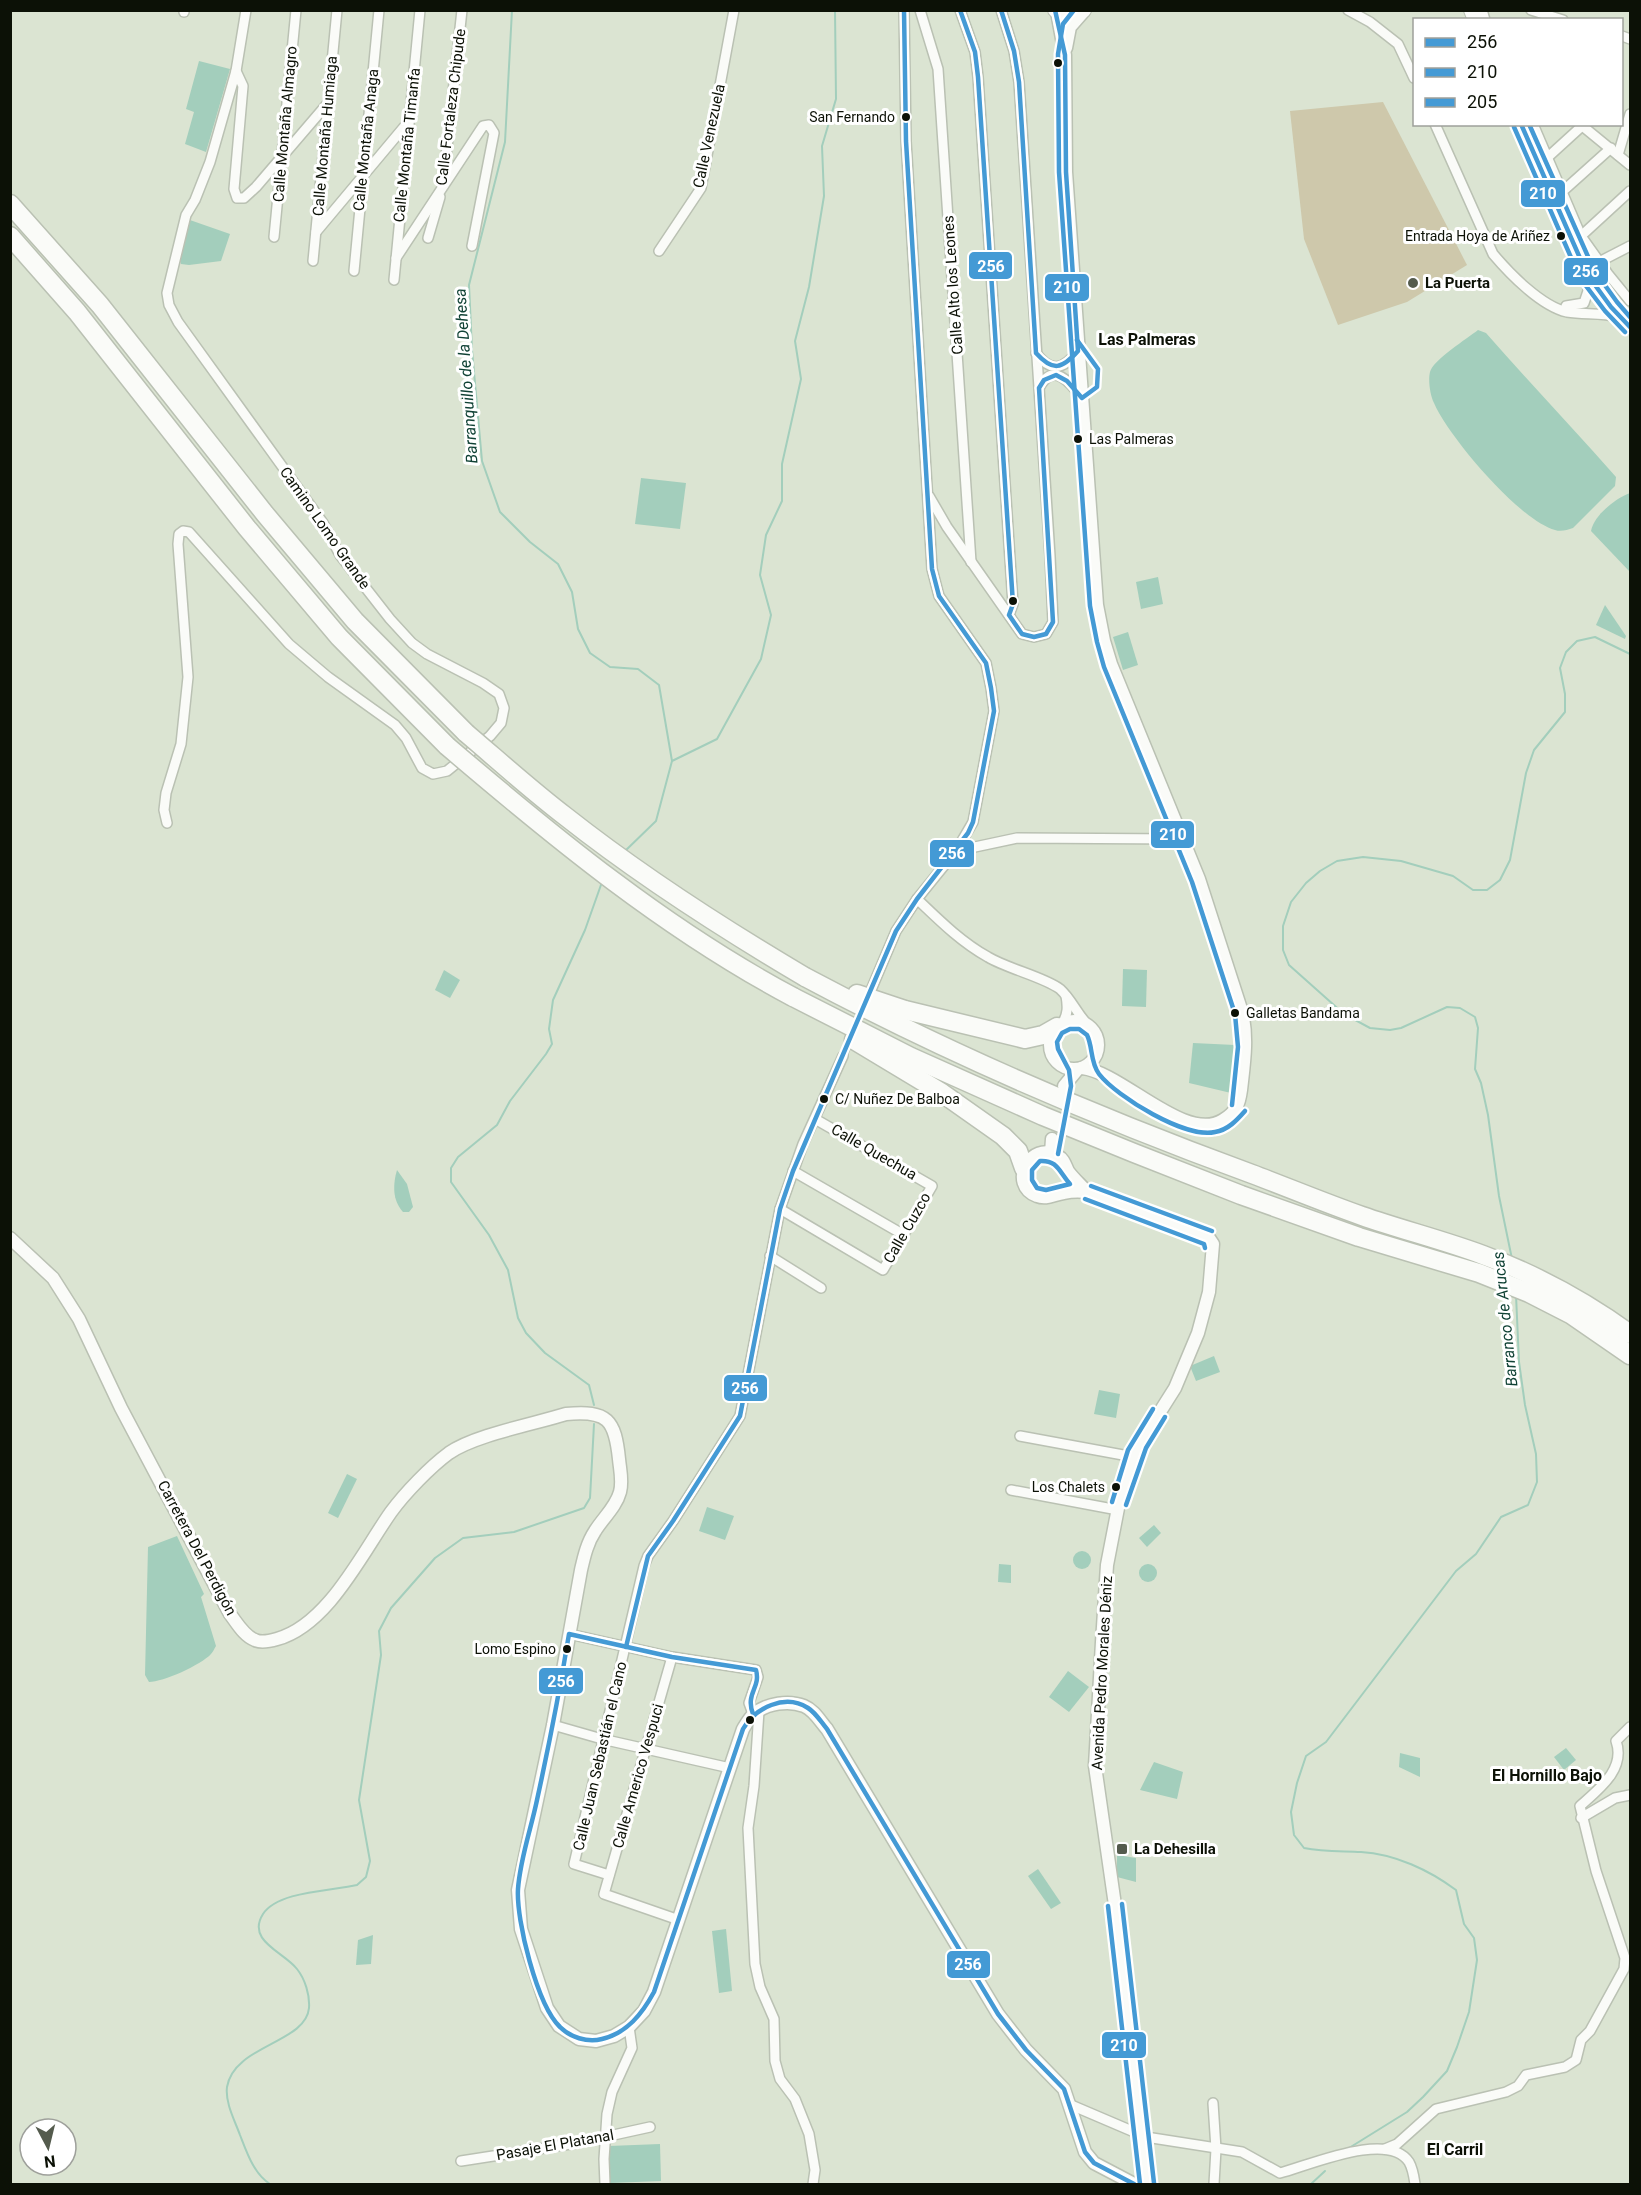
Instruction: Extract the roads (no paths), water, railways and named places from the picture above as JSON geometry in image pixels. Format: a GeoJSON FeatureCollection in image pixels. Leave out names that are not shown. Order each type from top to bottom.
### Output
{"type":"FeatureCollection","features":[{"type":"Feature","properties":{"kind":"highway"},"geometry":{"type":"LineString","coordinates":[[10,204],[100,305],[265,514],[355,621],[466,733],[582,830],[719,926],[760,951],[940,1046],[1200,1155],[1363,1216],[1430,1236],[1485,1256],[1528,1274],[1603,1311],[1630,1320]]}},
{"type":"Feature","properties":{"kind":"highway"},"geometry":{"type":"LineString","coordinates":[[10,236],[77,312],[247,528],[339,637],[447,746],[550,834],[626,891],[719,954],[942,1093],[1003,1136],[1018,1151],[1024,1168]]}},
{"type":"Feature","properties":{"kind":"highway"},"geometry":{"type":"LineString","coordinates":[[804,973],[872,1000],[1025,1039],[1043,1035],[1059,1026]]}},
{"type":"Feature","properties":{"kind":"highway"},"geometry":{"type":"LineString","coordinates":[[792,999],[911,1057],[1053,1120],[1241,1195],[1359,1237],[1479,1273],[1528,1293],[1572,1315],[1603,1334],[1630,1355]]}},
{"type":"Feature","properties":{"kind":"highway"},"geometry":{"type":"LineString","coordinates":[[1603,1311],[1630,1334]]}},
{"type":"Feature","properties":{"kind":"main road"},"geometry":{"type":"LineString","coordinates":[[1056,11],[1073,17],[1084,10]]}},
{"type":"Feature","properties":{"kind":"main road"},"geometry":{"type":"LineString","coordinates":[[1522,126],[1587,274],[1611,308],[1627,323]]}},
{"type":"Feature","properties":{"kind":"street","name":"Camino Lomo Grande"},"geometry":{"type":"LineString","coordinates":[[167,823],[164,810],[166,793],[181,744],[188,677],[178,544],[179,534],[183,531],[189,532],[289,644],[328,677],[395,725],[406,738],[422,768],[433,774],[447,771],[490,736],[501,723],[504,708],[499,694],[483,683],[427,654],[412,643],[390,620],[340,555],[323,523],[202,357],[169,305],[167,293],[186,215],[195,200],[210,162],[236,71],[246,10]]}},
{"type":"Feature","properties":{"kind":"street","name":"Calle Montaña Almagro"},"geometry":{"type":"LineString","coordinates":[[274,237],[296,10]]}},
{"type":"Feature","properties":{"kind":"street","name":"Calle Montaña Humiaga"},"geometry":{"type":"LineString","coordinates":[[313,261],[337,10]]}},
{"type":"Feature","properties":{"kind":"street","name":"Calle Montaña Anaga"},"geometry":{"type":"LineString","coordinates":[[354,270],[379,10]]}},
{"type":"Feature","properties":{"kind":"street","name":"Calle Montaña Timanfa"},"geometry":{"type":"LineString","coordinates":[[394,280],[420,10]]}},
{"type":"Feature","properties":{"kind":"street","name":"Calle Fortaleza Chipude"},"geometry":{"type":"LineString","coordinates":[[428,238],[443,188],[462,10]]}},
{"type":"Feature","properties":{"kind":"street","name":"Calle Venezuela"},"geometry":{"type":"LineString","coordinates":[[658,251],[701,188],[734,10]]}},
{"type":"Feature","properties":{"kind":"street"},"geometry":{"type":"LineString","coordinates":[[871,990],[896,931],[917,899],[956,851],[973,822],[994,711],[992,688],[986,663],[939,596],[932,569],[906,141],[904,10]]}},
{"type":"Feature","properties":{"kind":"street","name":"Calle Alto los Leones"},"geometry":{"type":"LineString","coordinates":[[920,10],[938,69],[971,562]]}},
{"type":"Feature","properties":{"kind":"street"},"geometry":{"type":"LineString","coordinates":[[960,10],[975,52],[978,76],[1013,604],[1009,615]]}},
{"type":"Feature","properties":{"kind":"street"},"geometry":{"type":"LineString","coordinates":[[928,494],[947,527],[1022,634],[1034,637],[1046,634],[1053,622],[1019,82],[1014,51],[1001,10]]}},
{"type":"Feature","properties":{"kind":"street"},"geometry":{"type":"LineString","coordinates":[[1060,1065],[1072,1069],[1094,1069],[1154,1106],[1194,1125],[1215,1125],[1230,1116],[1239,1106],[1246,1049],[1246,1031],[1242,1012],[1199,879],[1181,839],[1104,641],[1097,605],[1066,172],[1065,55],[1070,27],[1084,10]]}},
{"type":"Feature","properties":{"kind":"street"},"geometry":{"type":"LineString","coordinates":[[1348,10],[1370,22],[1398,44],[1413,76]]}},
{"type":"Feature","properties":{"kind":"street"},"geometry":{"type":"LineString","coordinates":[[1531,10],[1557,18]]}},
{"type":"Feature","properties":{"kind":"street"},"geometry":{"type":"LineString","coordinates":[[1056,11],[1065,55]]}},
{"type":"Feature","properties":{"kind":"street"},"geometry":{"type":"LineString","coordinates":[[236,71],[243,86],[234,189],[237,198],[244,198],[256,188],[328,103]]}},
{"type":"Feature","properties":{"kind":"street"},"geometry":{"type":"LineString","coordinates":[[1563,191],[1615,151],[1630,114]]}},
{"type":"Feature","properties":{"kind":"street"},"geometry":{"type":"LineString","coordinates":[[316,232],[410,120]]}},
{"type":"Feature","properties":{"kind":"street"},"geometry":{"type":"LineString","coordinates":[[396,258],[483,126],[489,125],[494,133],[472,246]]}},
{"type":"Feature","properties":{"kind":"street"},"geometry":{"type":"LineString","coordinates":[[1436,126],[1493,254],[1536,295],[1551,305],[1566,312],[1608,314],[1627,323]]}},
{"type":"Feature","properties":{"kind":"street"},"geometry":{"type":"LineString","coordinates":[[1534,126],[1581,236],[1630,301]]}},
{"type":"Feature","properties":{"kind":"street"},"geometry":{"type":"LineString","coordinates":[[1548,157],[1580,126]]}},
{"type":"Feature","properties":{"kind":"street"},"geometry":{"type":"LineString","coordinates":[[1582,126],[1630,165]]}},
{"type":"Feature","properties":{"kind":"street"},"geometry":{"type":"LineString","coordinates":[[1581,236],[1630,191]]}},
{"type":"Feature","properties":{"kind":"street"},"geometry":{"type":"LineString","coordinates":[[1599,262],[1630,246]]}},
{"type":"Feature","properties":{"kind":"street"},"geometry":{"type":"LineString","coordinates":[[1551,305],[1575,306],[1584,303],[1588,291],[1587,274]]}},
{"type":"Feature","properties":{"kind":"street"},"geometry":{"type":"LineString","coordinates":[[1036,352],[1044,363],[1054,367],[1063,366],[1078,351]]}},
{"type":"Feature","properties":{"kind":"street"},"geometry":{"type":"LineString","coordinates":[[1039,388],[1043,380],[1050,376],[1060,376],[1071,383],[1082,398]]}},
{"type":"Feature","properties":{"kind":"street"},"geometry":{"type":"LineString","coordinates":[[956,851],[1017,838],[1181,839]]}},
{"type":"Feature","properties":{"kind":"street"},"geometry":{"type":"LineString","coordinates":[[928,885],[930,911]]}},
{"type":"Feature","properties":{"kind":"street"},"geometry":{"type":"LineString","coordinates":[[917,899],[968,944],[988,957],[1058,988],[1097,1037],[1097,1052],[1102,1066],[1111,1078]]}},
{"type":"Feature","properties":{"kind":"street"},"geometry":{"type":"LineString","coordinates":[[907,914],[916,911],[930,911]]}},
{"type":"Feature","properties":{"kind":"street"},"geometry":{"type":"LineString","coordinates":[[1066,996],[1068,1008],[1066,1017],[1052,1033],[1049,1047],[1051,1054],[1060,1065],[1064,1086],[1080,1068],[1094,1059],[1097,1052]]}},
{"type":"Feature","properties":{"kind":"street"},"geometry":{"type":"LineString","coordinates":[[1059,1026],[1075,1021],[1088,1025]]}},
{"type":"Feature","properties":{"kind":"street","name":"Calle Juan Sebastián el Cano"},"geometry":{"type":"LineString","coordinates":[[609,1875],[574,1864],[648,1556],[740,1416],[780,1209],[793,1171],[843,1056]]}},
{"type":"Feature","properties":{"kind":"street","name":"Calle Quechua"},"geometry":{"type":"LineString","coordinates":[[815,1119],[932,1186]]}},
{"type":"Feature","properties":{"kind":"street"},"geometry":{"type":"LineString","coordinates":[[1051,1153],[1052,1139]]}},
{"type":"Feature","properties":{"kind":"street"},"geometry":{"type":"LineString","coordinates":[[1051,1153],[1062,1159],[1068,1170],[1088,1192],[1060,1193],[1046,1198],[1032,1194],[1024,1182],[1024,1168],[1032,1157],[1051,1153]]}},
{"type":"Feature","properties":{"kind":"street"},"geometry":{"type":"LineString","coordinates":[[1060,1193],[1067,1183],[1068,1170]]}},
{"type":"Feature","properties":{"kind":"street"},"geometry":{"type":"LineString","coordinates":[[793,1171],[904,1235]]}},
{"type":"Feature","properties":{"kind":"street","name":"Calle Cuzco"},"geometry":{"type":"LineString","coordinates":[[780,1209],[883,1270],[932,1186]]}},
{"type":"Feature","properties":{"kind":"street","name":"Avenida Pedro Morales Déniz"},"geometry":{"type":"LineString","coordinates":[[1088,1192],[1209,1238],[1213,1244],[1209,1292],[1198,1334],[1175,1388],[1134,1457],[1118,1510],[1107,1564],[1095,1766],[1115,1905],[1147,2184]]}},
{"type":"Feature","properties":{"kind":"street","name":"Carretera Del Perdigón"},"geometry":{"type":"LineString","coordinates":[[10,1238],[53,1278],[79,1319],[121,1408],[230,1614],[244,1632],[255,1640],[269,1642],[286,1637],[307,1626],[326,1607],[393,1510],[448,1453],[468,1443],[566,1414],[596,1415],[608,1421],[616,1433],[621,1477],[620,1492],[613,1506],[594,1531],[586,1550],[554,1725],[518,1890],[521,1929],[547,2008],[559,2026],[579,2039],[596,2041],[614,2036],[629,2027],[644,2011],[654,1992],[743,1729],[756,1712]]}},
{"type":"Feature","properties":{"kind":"street"},"geometry":{"type":"LineString","coordinates":[[770,1256],[821,1288]]}},
{"type":"Feature","properties":{"kind":"street"},"geometry":{"type":"LineString","coordinates":[[1020,1436],[1134,1457]]}},
{"type":"Feature","properties":{"kind":"street"},"geometry":{"type":"LineString","coordinates":[[1011,1490],[1118,1510]]}},
{"type":"Feature","properties":{"kind":"street"},"geometry":{"type":"LineString","coordinates":[[569,1634],[672,1657],[756,1670],[758,1677],[749,1703],[756,1712],[754,1786],[748,1827],[754,1922],[752,1943],[760,1987],[774,2019],[775,2061],[780,2079],[795,2099],[809,2134],[815,2170],[813,2184]]}},
{"type":"Feature","properties":{"kind":"street","name":"Calle Americo Vespuci"},"geometry":{"type":"LineString","coordinates":[[672,1657],[604,1894],[679,1920]]}},
{"type":"Feature","properties":{"kind":"street"},"geometry":{"type":"LineString","coordinates":[[756,1712],[787,1702],[805,1706],[815,1714],[827,1729],[998,2014],[1026,2050],[1064,2089],[1085,2152],[1094,2163],[1132,2184],[1141,2177],[1145,2170]]}},
{"type":"Feature","properties":{"kind":"street"},"geometry":{"type":"LineString","coordinates":[[554,1725],[603,1739],[730,1768]]}},
{"type":"Feature","properties":{"kind":"street"},"geometry":{"type":"LineString","coordinates":[[1071,2105],[1146,2137],[1242,2152],[1280,2173],[1340,2154],[1385,2149],[1397,2144],[1436,2109],[1506,2092],[1518,2086],[1526,2075],[1565,2067],[1576,2060],[1581,2040],[1590,2031],[1624,1969],[1625,1958],[1596,1871],[1581,1818],[1580,1806],[1601,1787],[1618,1763],[1620,1752],[1616,1741],[1630,1727]]}},
{"type":"Feature","properties":{"kind":"street"},"geometry":{"type":"LineString","coordinates":[[1581,1818],[1616,1798],[1630,1795]]}},
{"type":"Feature","properties":{"kind":"street"},"geometry":{"type":"LineString","coordinates":[[605,2184],[604,2159],[612,2092],[632,2048],[629,2027]]}},
{"type":"Feature","properties":{"kind":"street"},"geometry":{"type":"LineString","coordinates":[[1213,2103],[1216,2149],[1214,2184]]}},
{"type":"Feature","properties":{"kind":"street","name":"Pasaje El Platanal"},"geometry":{"type":"LineString","coordinates":[[460,2161],[577,2143],[650,2127]]}},
{"type":"Feature","properties":{"kind":"street"},"geometry":{"type":"LineString","coordinates":[[1385,2149],[1401,2154],[1408,2162],[1413,2171],[1415,2184]]}},
{"type":"Feature","properties":{"kind":"waterway","name":"Barranquillo de la Dehesa"},"geometry":{"type":"LineString","coordinates":[[512,10],[505,142],[469,285],[482,461],[500,512],[530,542],[558,564],[572,592],[578,629],[590,653],[610,667],[638,669],[659,685],[672,761],[656,821],[624,852]]}},
{"type":"Feature","properties":{"kind":"waterway"},"geometry":{"type":"LineString","coordinates":[[672,761],[717,739],[761,659],[771,615],[760,575],[766,535],[782,501],[782,464],[801,379],[795,341],[809,287],[824,196],[822,146],[836,99],[835,10]]}},
{"type":"Feature","properties":{"kind":"waterway","name":"Barranco de Arucas"},"geometry":{"type":"LineString","coordinates":[[1512,1259],[1499,1196],[1488,1115],[1481,1083],[1475,1069],[1478,1028],[1475,1017],[1460,1008],[1447,1007],[1401,1028],[1390,1030],[1370,1028],[1344,1014],[1289,965],[1283,950],[1283,926],[1291,902],[1306,883],[1337,861],[1363,857],[1401,861],[1453,876],[1473,890],[1487,890],[1500,880],[1510,860],[1526,773],[1534,750],[1565,712],[1565,694],[1560,668],[1566,652],[1577,641],[1595,637],[1630,654]]}},
{"type":"Feature","properties":{"kind":"waterway","name":"Barranquillo de la Dehesa"},"geometry":{"type":"LineString","coordinates":[[594,1405],[589,1385],[545,1353],[526,1333],[518,1318],[508,1270],[489,1235],[451,1182],[451,1168],[458,1157],[497,1125],[510,1101],[552,1044],[549,1029],[553,1000],[585,930],[602,882]]}},
{"type":"Feature","properties":{"kind":"waterway","name":"Barranco de Arucas"},"geometry":{"type":"LineString","coordinates":[[1349,2148],[1407,2112],[1447,2071],[1469,2012],[1477,1960],[1474,1938],[1464,1924],[1456,1890],[1446,1883],[1411,1864],[1374,1853],[1304,1848],[1294,1835],[1291,1812],[1306,1756],[1326,1742],[1456,1571],[1476,1554],[1501,1517],[1528,1505],[1537,1482],[1536,1454],[1525,1405],[1519,1362],[1516,1295]]}},
{"type":"Feature","properties":{"kind":"waterway","name":"Barranquillo de la Dehesa"},"geometry":{"type":"LineString","coordinates":[[270,2184],[255,2169],[248,2156],[229,2106],[227,2087],[232,2073],[242,2062],[284,2037],[305,2020],[309,1998],[300,1973],[263,1939],[259,1932],[259,1923],[270,1906],[280,1901],[306,1893],[357,1885],[366,1877],[370,1861],[359,1800],[381,1655],[379,1631],[391,1608],[435,1558],[463,1538],[514,1532],[584,1508],[590,1498],[594,1424]]}},
{"type":"Feature","properties":{"kind":"waterway","name":"Barranco de Arucas"},"geometry":{"type":"LineString","coordinates":[[1311,2184],[1325,2171]]}},
{"type":"Feature","properties":{"kind":"tunnel"},"geometry":{"type":"LineString","coordinates":[[843,1056],[864,1006]]}},
{"type":"Feature","properties":{"kind":"place","name":"San Fernando"},"geometry":{"type":"Point","coordinates":[906,117]}},
{"type":"Feature","properties":{"kind":"place","name":"Entrada Hoya de Ariñez"},"geometry":{"type":"Point","coordinates":[1561,236]}},
{"type":"Feature","properties":{"kind":"place","name":"La Puerta"},"geometry":{"type":"Point","coordinates":[1413,283]}},
{"type":"Feature","properties":{"kind":"place","name":"Las Palmeras"},"geometry":{"type":"Point","coordinates":[1078,439]}},
{"type":"Feature","properties":{"kind":"place","name":"Galletas Bandama"},"geometry":{"type":"Point","coordinates":[1235,1013]}},
{"type":"Feature","properties":{"kind":"place","name":"C/ Nuñez De Balboa"},"geometry":{"type":"Point","coordinates":[824,1099]}},
{"type":"Feature","properties":{"kind":"place","name":"Los Chalets"},"geometry":{"type":"Point","coordinates":[1116,1487]}},
{"type":"Feature","properties":{"kind":"place","name":"Lomo Espino"},"geometry":{"type":"Point","coordinates":[567,1649]}},
{"type":"Feature","properties":{"kind":"place","name":"La Dehesilla"},"geometry":{"type":"Point","coordinates":[1122,1849]}},
{"type":"Feature","properties":{"kind":"district","name":"Las Palmeras"},"geometry":{"type":"Point","coordinates":[1147,339]}},
{"type":"Feature","properties":{"kind":"district","name":"El Hornillo Bajo"},"geometry":{"type":"Point","coordinates":[1547,1775]}},
{"type":"Feature","properties":{"kind":"district","name":"El Carril"},"geometry":{"type":"Point","coordinates":[1455,2149]}}]}
